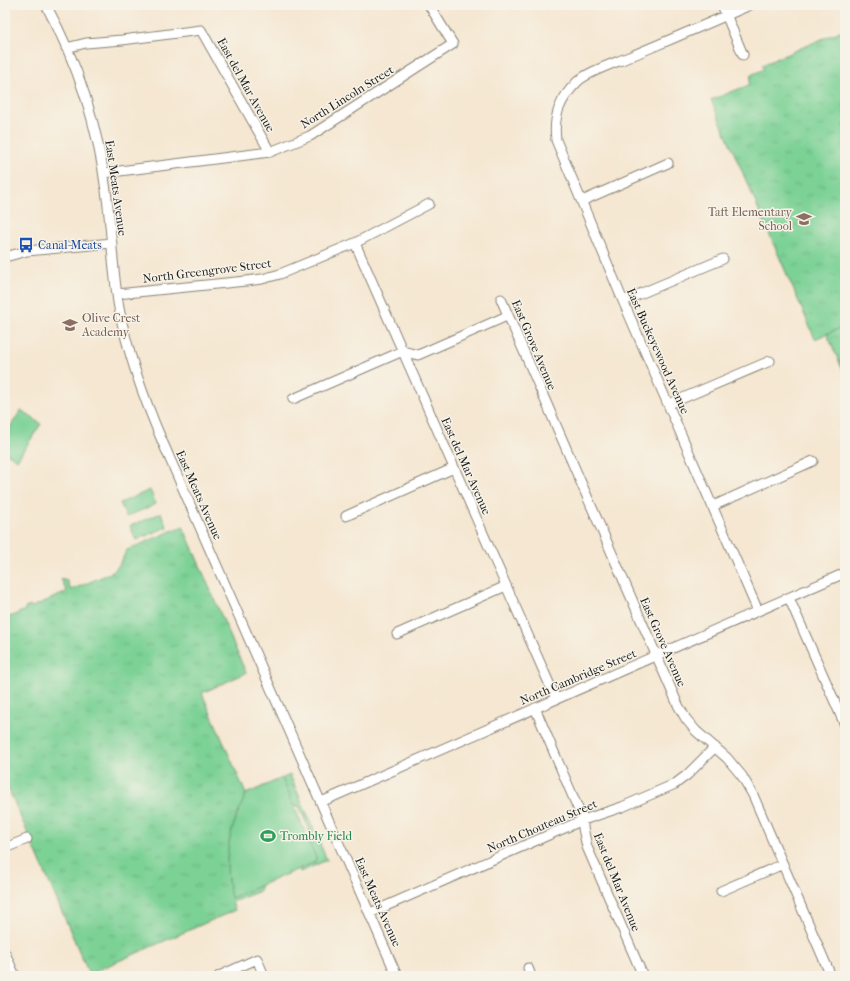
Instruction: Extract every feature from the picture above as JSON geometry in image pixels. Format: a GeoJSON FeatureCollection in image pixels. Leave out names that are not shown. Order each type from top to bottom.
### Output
{"type":"FeatureCollection","features":[{"type":"Feature","properties":{"kind":"street","name":"East Meats Avenue"},"geometry":{"type":"LineString","coordinates":[[46,5],[66,48],[89,110],[104,173],[117,294],[130,356],[149,410],[397,976]]}},
{"type":"Feature","properties":{"kind":"street","name":"North Lincoln Street"},"geometry":{"type":"LineString","coordinates":[[104,173],[270,152],[310,136],[453,44],[429,5]]}},
{"type":"Feature","properties":{"kind":"street"},"geometry":{"type":"LineString","coordinates":[[722,5],[743,55]]}},
{"type":"Feature","properties":{"kind":"street"},"geometry":{"type":"LineString","coordinates":[[726,16],[750,5]]}},
{"type":"Feature","properties":{"kind":"street","name":"East Buckeyewood Avenue"},"geometry":{"type":"LineString","coordinates":[[726,16],[593,73],[578,81],[563,98],[556,116],[555,129],[556,140],[623,301],[758,611]]}},
{"type":"Feature","properties":{"kind":"street","name":"East del Mar Avenue"},"geometry":{"type":"LineString","coordinates":[[66,48],[86,43],[201,30],[270,152]]}},
{"type":"Feature","properties":{"kind":"street"},"geometry":{"type":"LineString","coordinates":[[582,202],[668,163]]}},
{"type":"Feature","properties":{"kind":"street","name":"North Greengrove Street"},"geometry":{"type":"LineString","coordinates":[[117,294],[262,279],[280,274],[355,243],[429,204]]}},
{"type":"Feature","properties":{"kind":"street"},"geometry":{"type":"LineString","coordinates":[[5,258],[27,251],[112,243]]}},
{"type":"Feature","properties":{"kind":"street","name":"East del Mar Avenue"},"geometry":{"type":"LineString","coordinates":[[355,243],[556,699]]}},
{"type":"Feature","properties":{"kind":"street"},"geometry":{"type":"LineString","coordinates":[[623,301],[723,259]]}},
{"type":"Feature","properties":{"kind":"street","name":"East Grove Avenue"},"geometry":{"type":"LineString","coordinates":[[501,299],[507,316],[678,705],[686,719],[696,731],[727,758],[742,776],[753,795],[831,976]]}},
{"type":"Feature","properties":{"kind":"street"},"geometry":{"type":"LineString","coordinates":[[293,399],[403,351],[418,355],[507,316]]}},
{"type":"Feature","properties":{"kind":"street"},"geometry":{"type":"LineString","coordinates":[[668,404],[770,361]]}},
{"type":"Feature","properties":{"kind":"street"},"geometry":{"type":"LineString","coordinates":[[713,506],[813,461]]}},
{"type":"Feature","properties":{"kind":"street"},"geometry":{"type":"LineString","coordinates":[[346,516],[454,468]]}},
{"type":"Feature","properties":{"kind":"street","name":"North Cambridge Street"},"geometry":{"type":"LineString","coordinates":[[321,802],[845,573]]}},
{"type":"Feature","properties":{"kind":"street"},"geometry":{"type":"LineString","coordinates":[[397,634],[506,586]]}},
{"type":"Feature","properties":{"kind":"street"},"geometry":{"type":"LineString","coordinates":[[789,598],[842,711],[845,725]]}},
{"type":"Feature","properties":{"kind":"street","name":"East del Mar Avenue"},"geometry":{"type":"LineString","coordinates":[[535,708],[583,820],[587,847],[643,976]]}},
{"type":"Feature","properties":{"kind":"street","name":"North Chouteau Street"},"geometry":{"type":"LineString","coordinates":[[370,913],[583,820],[622,807],[675,784],[688,775],[715,747]]}},
{"type":"Feature","properties":{"kind":"street"},"geometry":{"type":"LineString","coordinates":[[5,848],[27,839]]}},
{"type":"Feature","properties":{"kind":"street"},"geometry":{"type":"LineString","coordinates":[[721,891],[783,864]]}},
{"type":"Feature","properties":{"kind":"street"},"geometry":{"type":"LineString","coordinates":[[5,953],[15,976]]}},
{"type":"Feature","properties":{"kind":"street"},"geometry":{"type":"LineString","coordinates":[[219,976],[257,959],[264,976]]}},
{"type":"Feature","properties":{"kind":"green space","name":"Taft Elementary School"},"geometry":{"type":"Polygon","coordinates":[[[845,29],[845,326],[815,339],[711,100],[749,85],[751,75],[764,69],[762,65],[845,29]]]}},
{"type":"Feature","properties":{"kind":"green space"},"geometry":{"type":"Polygon","coordinates":[[[845,326],[845,375],[827,334],[845,326]]]}},
{"type":"Feature","properties":{"kind":"green space"},"geometry":{"type":"Polygon","coordinates":[[[21,410],[41,424],[17,460],[5,452],[5,435],[21,410]]]}},
{"type":"Feature","properties":{"kind":"green space"},"geometry":{"type":"Polygon","coordinates":[[[150,490],[156,504],[126,517],[120,503],[150,490]]]}},
{"type":"Feature","properties":{"kind":"green space"},"geometry":{"type":"Polygon","coordinates":[[[161,513],[167,527],[136,540],[130,526],[161,513]]]}},
{"type":"Feature","properties":{"kind":"green space"},"geometry":{"type":"Polygon","coordinates":[[[183,526],[246,673],[202,693],[246,794],[290,775],[327,860],[300,872],[299,868],[314,862],[316,858],[309,842],[312,841],[309,829],[299,806],[294,807],[303,828],[280,876],[260,885],[260,891],[232,902],[235,910],[89,974],[5,781],[5,619],[25,610],[25,608],[32,607],[67,592],[61,579],[67,581],[71,590],[113,572],[119,565],[127,550],[183,526]]]}},
{"type":"Feature","properties":{"kind":"green space","name":"Trombly Field"},"geometry":{"type":"Polygon","coordinates":[[[282,778],[316,858],[315,862],[231,898],[228,883],[227,857],[231,833],[240,808],[246,794],[282,778]]]}},
{"type":"Feature","properties":{"kind":"place","name":"Taft Elementary School"},"geometry":{"type":"Point","coordinates":[804,219]}},
{"type":"Feature","properties":{"kind":"place","name":"Canal-Meats"},"geometry":{"type":"Point","coordinates":[26,245]}},
{"type":"Feature","properties":{"kind":"place","name":"Olive Crest Academy"},"geometry":{"type":"Point","coordinates":[70,325]}},
{"type":"Feature","properties":{"kind":"place","name":"Trombly Field"},"geometry":{"type":"Point","coordinates":[268,836]}}]}
